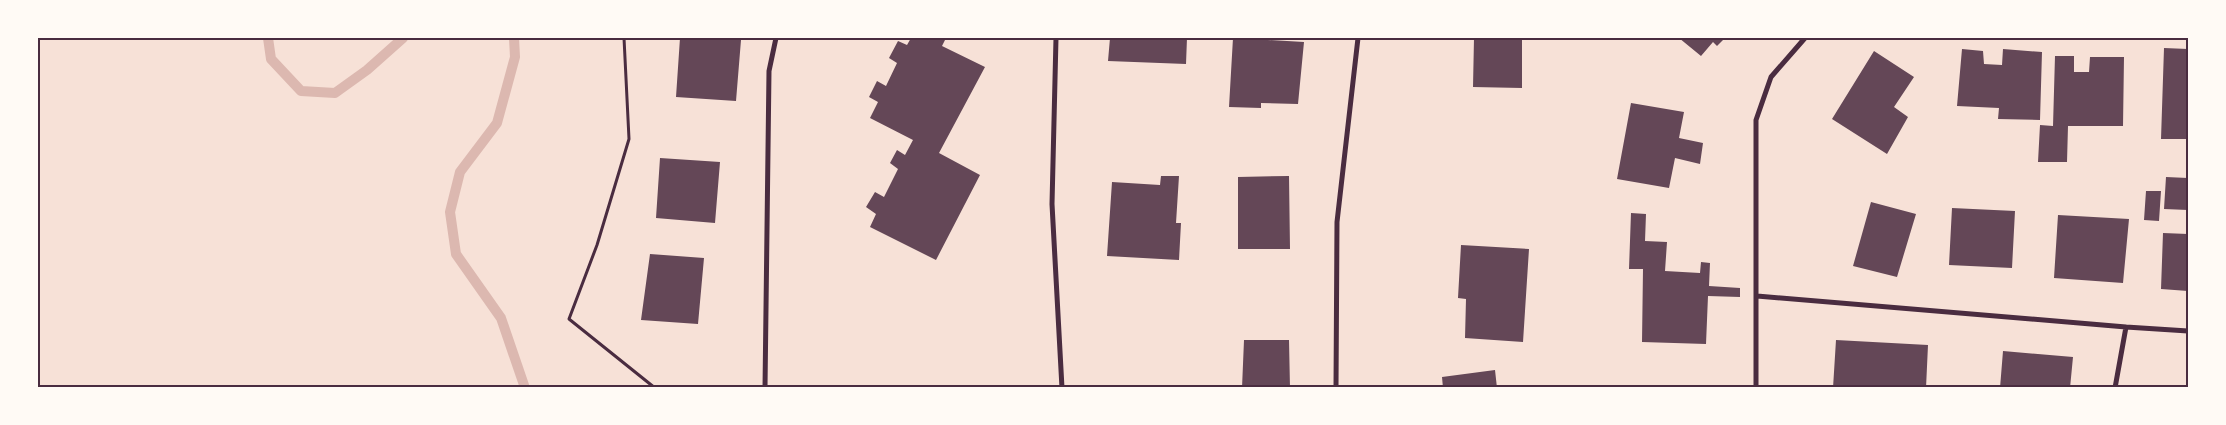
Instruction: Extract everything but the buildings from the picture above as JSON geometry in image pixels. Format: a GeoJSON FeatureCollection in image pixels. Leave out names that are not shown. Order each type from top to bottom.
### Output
{"type":"FeatureCollection","features":[{"type":"Feature","properties":{"kind":"street"},"geometry":{"type":"LineString","coordinates":[[765,388],[769,71],[776,38]]}},
{"type":"Feature","properties":{"kind":"street"},"geometry":{"type":"LineString","coordinates":[[1056,38],[1052,204],[1062,388]]}},
{"type":"Feature","properties":{"kind":"street"},"geometry":{"type":"LineString","coordinates":[[1336,388],[1337,222],[1358,38]]}},
{"type":"Feature","properties":{"kind":"street"},"geometry":{"type":"LineString","coordinates":[[1756,388],[1756,120],[1771,76],[1805,38]]}},
{"type":"Feature","properties":{"kind":"street"},"geometry":{"type":"LineString","coordinates":[[1757,296],[2188,331]]}},
{"type":"Feature","properties":{"kind":"street"},"geometry":{"type":"LineString","coordinates":[[2115,388],[2126,327]]}},
{"type":"Feature","properties":{"kind":"path"},"geometry":{"type":"LineString","coordinates":[[624,38],[629,139],[597,245],[569,319],[655,388]]}},
{"type":"Feature","properties":{"kind":"waterway"},"geometry":{"type":"LineString","coordinates":[[268,38],[271,59],[301,91],[335,93],[367,70],[403,38]]}},
{"type":"Feature","properties":{"kind":"waterway"},"geometry":{"type":"LineString","coordinates":[[514,38],[515,57],[497,123],[460,172],[450,212],[456,254],[501,318],[525,388]]}}]}
